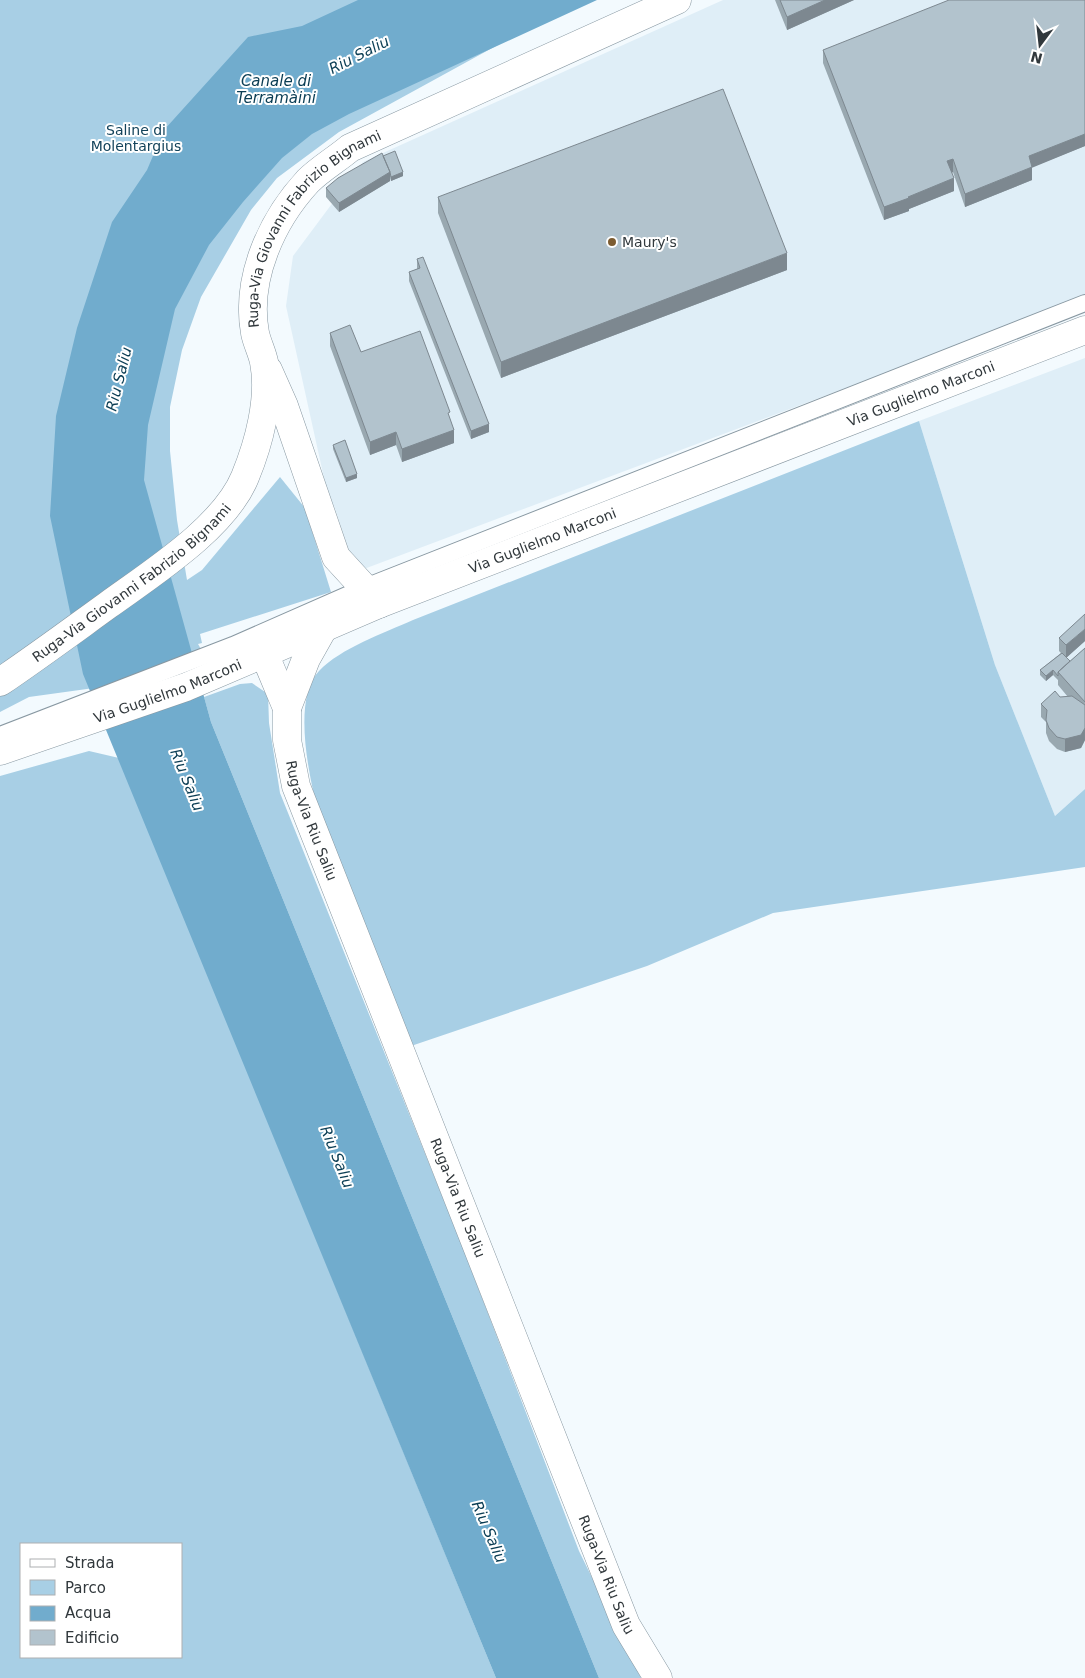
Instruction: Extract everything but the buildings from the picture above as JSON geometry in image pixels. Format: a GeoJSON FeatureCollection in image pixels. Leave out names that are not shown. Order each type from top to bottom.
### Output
{"type":"FeatureCollection","features":[{"type":"Feature","properties":{"kind":"main road","name":"Ruga-Via Giovanni Fabrizio Bignami"},"geometry":{"type":"LineString","coordinates":[[0,682],[194,541],[225,508],[245,478],[259,430],[265,397],[264,362],[255,332],[253,297],[259,266],[276,221],[309,180],[350,148],[677,0]]}},
{"type":"Feature","properties":{"kind":"main road","name":"Via Guglielmo Marconi"},"geometry":{"type":"LineString","coordinates":[[8,740],[186,687],[247,654],[324,628],[372,596],[1085,330]]}},
{"type":"Feature","properties":{"kind":"main road"},"geometry":{"type":"LineString","coordinates":[[264,362],[284,406],[336,557],[372,596]]}},
{"type":"Feature","properties":{"kind":"main road","name":"Ruga-Via Riu Saliu"},"geometry":{"type":"LineString","coordinates":[[324,628],[306,659],[287,708],[288,740],[296,786],[626,1625],[658,1678]]}},
{"type":"Feature","properties":{"kind":"main road","name":"Ruga-Via Riu Saliu"},"geometry":{"type":"LineString","coordinates":[[247,654],[287,708]]}},
{"type":"Feature","properties":{"kind":"lane"},"geometry":{"type":"LineString","coordinates":[[247,654],[372,596],[1085,303]]}},
{"type":"Feature","properties":{"kind":"shaded area"},"geometry":{"type":"Polygon","coordinates":[[[723,0],[1085,0],[1085,298],[356,572],[334,506],[328,496],[286,306],[293,256],[363,162],[723,0]]]}},
{"type":"Feature","properties":{"kind":"shaded area"},"geometry":{"type":"Polygon","coordinates":[[[1085,358],[1085,789],[1055,816],[995,665],[919,421],[1085,358]]]}},
{"type":"Feature","properties":{"kind":"green space","name":"Saline di Molentargius"},"geometry":{"type":"Polygon","coordinates":[[[0,0],[580,0],[339,132],[277,178],[251,210],[201,297],[182,350],[170,407],[170,451],[177,520],[187,580],[202,570],[280,477],[305,508],[331,592],[200,634],[202,643],[198,644],[202,651],[123,684],[29,697],[0,712],[0,0]]]}},
{"type":"Feature","properties":{"kind":"green space"},"geometry":{"type":"Polygon","coordinates":[[[919,421],[995,665],[1055,816],[1085,789],[1085,867],[773,913],[647,966],[411,1046],[316,803],[309,772],[305,716],[306,698],[311,683],[319,671],[351,648],[413,620],[919,421]]]}},
{"type":"Feature","properties":{"kind":"green space"},"geometry":{"type":"Polygon","coordinates":[[[252,683],[268,694],[269,723],[280,793],[461,1243],[579,1551],[641,1678],[599,1678],[211,722],[204,697],[240,684],[252,683]]]}},
{"type":"Feature","properties":{"kind":"green space"},"geometry":{"type":"Polygon","coordinates":[[[89,751],[119,758],[496,1678],[0,1678],[0,776],[89,751]]]}},
{"type":"Feature","properties":{"kind":"water","name":"Canale di Terramàini"},"geometry":{"type":"Polygon","coordinates":[[[358,0],[597,0],[349,114],[312,134],[282,158],[243,202],[209,245],[175,309],[148,425],[144,480],[211,722],[599,1678],[496,1678],[83,674],[50,516],[56,416],[77,328],[112,222],[147,170],[164,130],[248,37],[302,26],[358,0]]]}},
{"type":"Feature","properties":{"kind":"place","name":"Maury's"},"geometry":{"type":"Point","coordinates":[612,242]}},
{"type":"Feature","properties":{"kind":"water label","name":"Riu Saliu"},"geometry":{"type":"Point","coordinates":[359,55]}},
{"type":"Feature","properties":{"kind":"water label","name":"Riu Saliu"},"geometry":{"type":"Point","coordinates":[119,379]}},
{"type":"Feature","properties":{"kind":"water label","name":"Riu Saliu"},"geometry":{"type":"Point","coordinates":[187,780]}},
{"type":"Feature","properties":{"kind":"water label","name":"Riu Saliu"},"geometry":{"type":"Point","coordinates":[337,1157]}},
{"type":"Feature","properties":{"kind":"water label","name":"Riu Saliu"},"geometry":{"type":"Point","coordinates":[489,1532]}}]}
